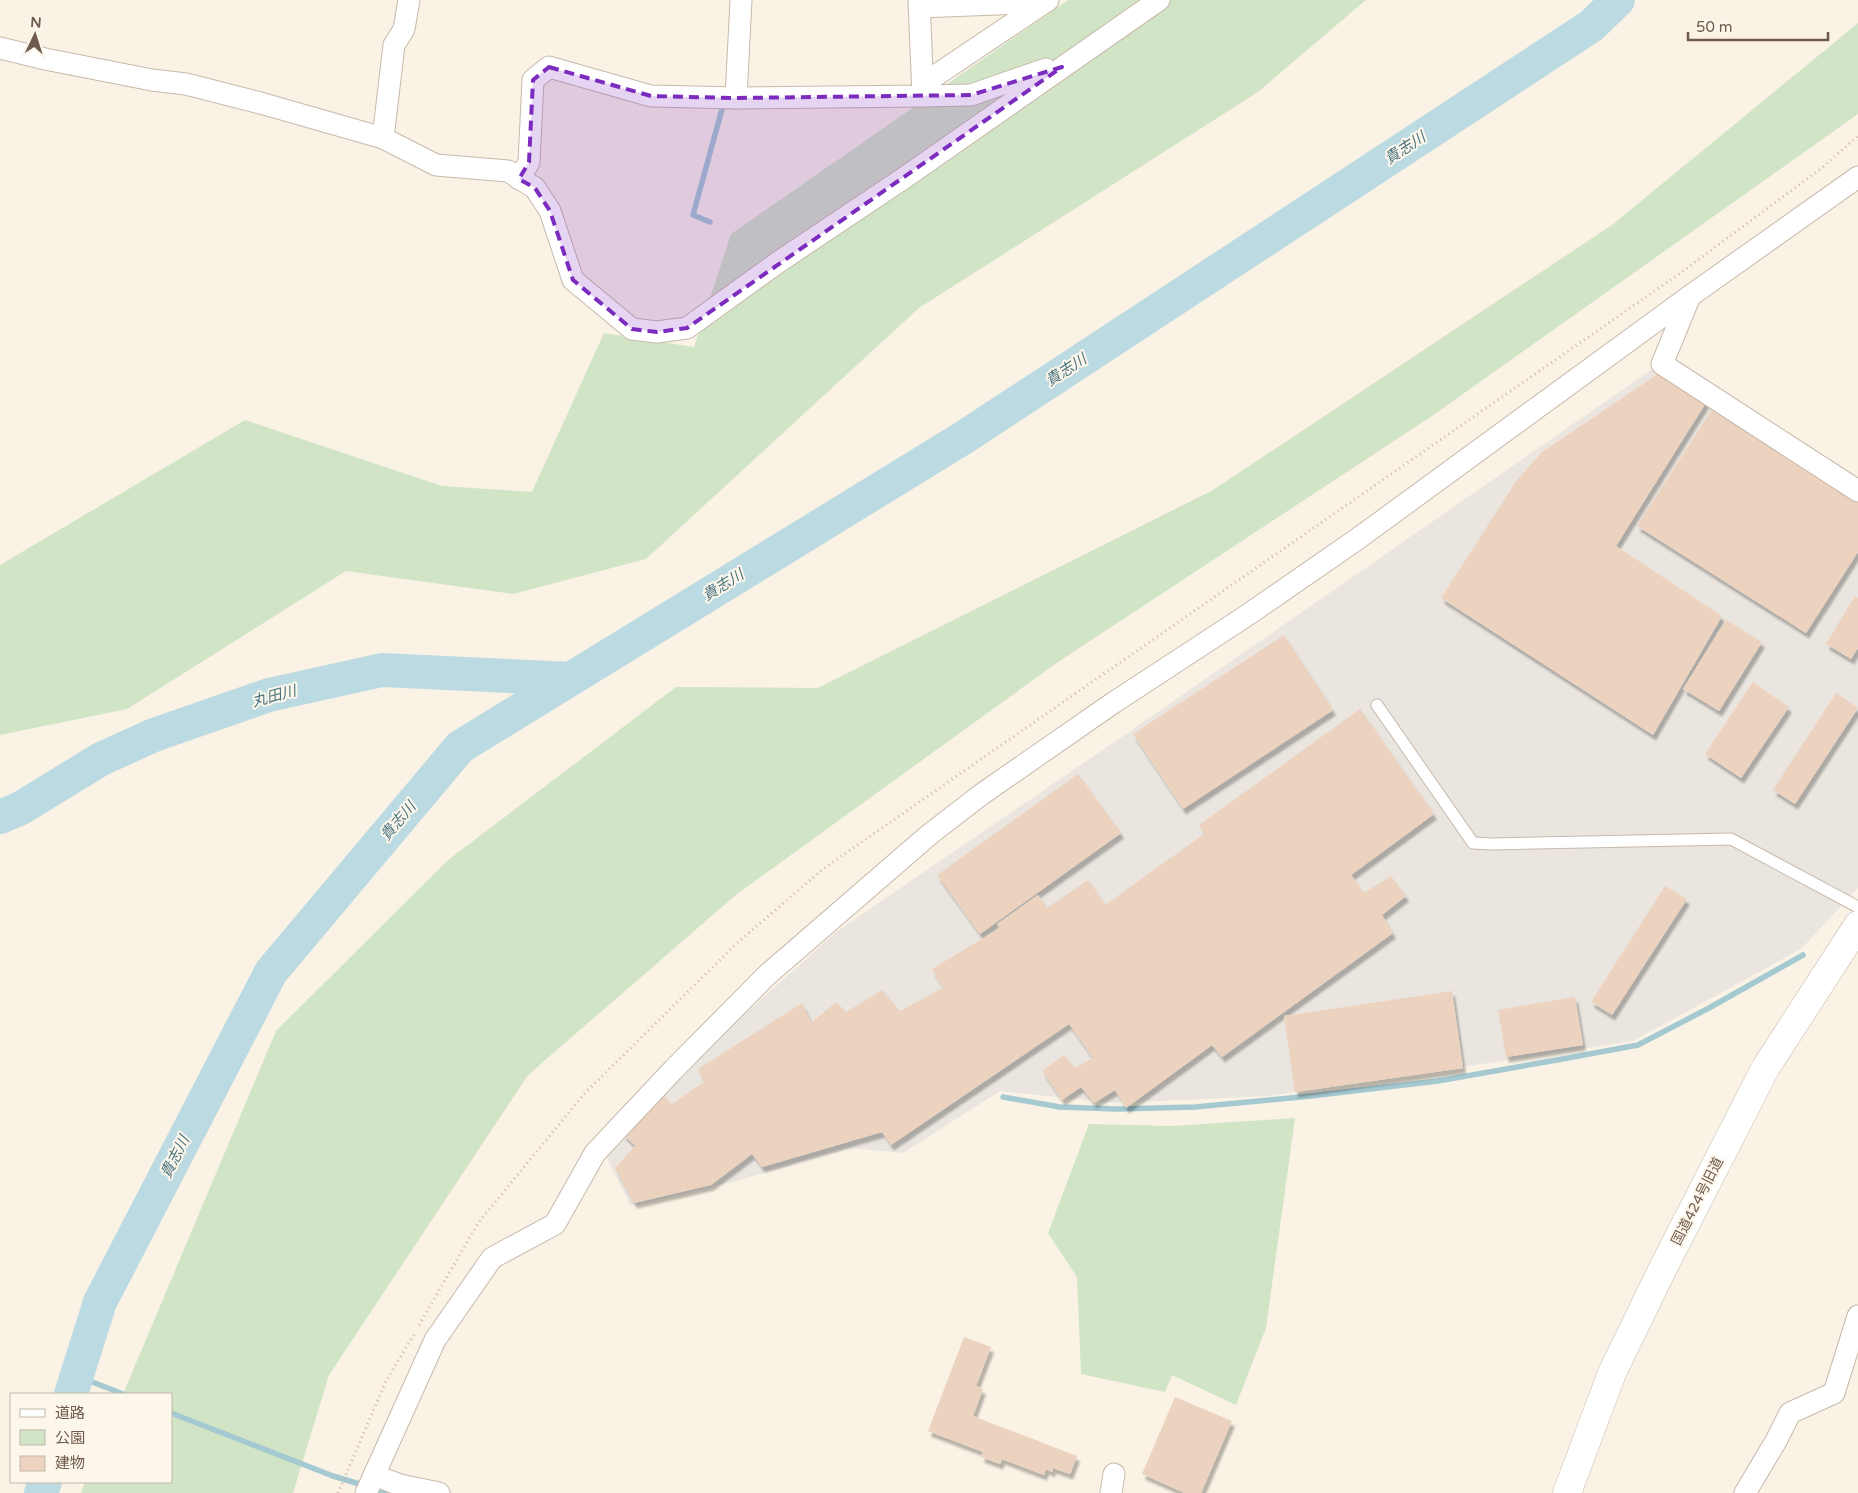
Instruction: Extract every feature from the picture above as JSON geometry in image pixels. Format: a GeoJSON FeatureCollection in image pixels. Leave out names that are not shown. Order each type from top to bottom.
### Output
{"type":"FeatureCollection","features":[{"type":"Feature","properties":{"kind":"street"},"geometry":{"type":"LineString","coordinates":[[383,138],[394,45],[404,29],[410,0]]}},
{"type":"Feature","properties":{"kind":"street"},"geometry":{"type":"LineString","coordinates":[[736,98],[742,0]]}},
{"type":"Feature","properties":{"kind":"street"},"geometry":{"type":"LineString","coordinates":[[923,90],[1047,0]]}},
{"type":"Feature","properties":{"kind":"street"},"geometry":{"type":"LineString","coordinates":[[923,90],[919,3],[1047,0]]}},
{"type":"Feature","properties":{"kind":"street"},"geometry":{"type":"LineString","coordinates":[[0,48],[152,80],[186,84],[264,104],[383,138],[436,165],[508,171],[535,188],[550,211],[573,280],[632,329],[657,332],[687,328],[777,263],[904,178],[1159,0]]}},
{"type":"Feature","properties":{"kind":"street"},"geometry":{"type":"LineString","coordinates":[[519,178],[529,162],[533,80],[550,67],[651,96],[736,98],[923,90],[971,94],[1048,69],[1062,67]]}},
{"type":"Feature","properties":{"kind":"street"},"geometry":{"type":"LineString","coordinates":[[439,1493],[400,1486],[370,1484],[435,1340],[492,1258],[554,1224],[595,1153],[674,1069],[767,975],[930,834],[982,794],[1113,702],[1249,614],[1356,540],[1690,296],[1858,177]]}},
{"type":"Feature","properties":{"kind":"street"},"geometry":{"type":"LineString","coordinates":[[1690,296],[1662,364],[1858,491]]}},
{"type":"Feature","properties":{"kind":"street","name":"国道424号旧道"},"geometry":{"type":"LineString","coordinates":[[1567,1493],[1612,1373],[1766,1067],[1858,925]]}},
{"type":"Feature","properties":{"kind":"street"},"geometry":{"type":"LineString","coordinates":[[1745,1493],[1776,1441],[1790,1413],[1834,1392],[1858,1316]]}},
{"type":"Feature","properties":{"kind":"lane"},"geometry":{"type":"LineString","coordinates":[[1377,705],[1473,843],[1731,839],[1858,907]]}},
{"type":"Feature","properties":{"kind":"highlighted area"},"geometry":{"type":"Polygon","coordinates":[[[549,67],[651,96],[736,98],[971,95],[1062,67],[687,328],[657,332],[632,329],[573,280],[550,211],[535,188],[519,179],[529,162],[533,80],[549,67]]]}},
{"type":"Feature","properties":{"kind":"shaded area"},"geometry":{"type":"Polygon","coordinates":[[[1654,368],[1858,501],[1858,888],[1801,949],[1633,1041],[1269,1096],[1115,1103],[1000,1091],[903,1153],[852,1148],[736,1181],[631,1206],[606,1156],[665,1086],[836,932],[1113,743],[1654,368]]]}},
{"type":"Feature","properties":{"kind":"green space"},"geometry":{"type":"Polygon","coordinates":[[[1068,0],[1366,0],[1258,92],[919,308],[646,559],[513,594],[346,571],[127,709],[0,735],[0,565],[245,420],[442,486],[532,492],[604,333],[694,347],[731,234],[1068,0]]]}},
{"type":"Feature","properties":{"kind":"green space"},"geometry":{"type":"Polygon","coordinates":[[[1858,23],[1858,114],[1432,416],[1058,662],[737,894],[528,1075],[329,1375],[293,1493],[81,1493],[85,1483],[172,1483],[172,1393],[123,1393],[276,1031],[448,860],[676,687],[818,688],[1213,490],[1612,225],[1858,23]]]}},
{"type":"Feature","properties":{"kind":"green space"},"geometry":{"type":"Polygon","coordinates":[[[1295,1118],[1266,1328],[1236,1405],[1172,1375],[1165,1392],[1081,1374],[1077,1277],[1048,1233],[1089,1124],[1172,1126],[1295,1118]]]}},
{"type":"Feature","properties":{"kind":"building"},"geometry":{"type":"Polygon","coordinates":[[[1658,374],[1707,401],[1616,546],[1722,616],[1653,735],[1441,598],[1517,480],[1542,452],[1658,374]]]}},
{"type":"Feature","properties":{"kind":"building"},"geometry":{"type":"Polygon","coordinates":[[[1713,408],[1858,501],[1858,552],[1806,633],[1637,526],[1713,408]]]}},
{"type":"Feature","properties":{"kind":"building"},"geometry":{"type":"Polygon","coordinates":[[[1855,596],[1858,598],[1858,648],[1851,659],[1826,644],[1855,596]]]}},
{"type":"Feature","properties":{"kind":"building"},"geometry":{"type":"Polygon","coordinates":[[[1726,620],[1762,642],[1719,711],[1683,689],[1726,620]]]}},
{"type":"Feature","properties":{"kind":"building"},"geometry":{"type":"Polygon","coordinates":[[[1284,635],[1333,710],[1183,809],[1133,734],[1284,635]]]}},
{"type":"Feature","properties":{"kind":"building"},"geometry":{"type":"Polygon","coordinates":[[[1753,682],[1789,707],[1741,778],[1705,754],[1753,682]]]}},
{"type":"Feature","properties":{"kind":"building"},"geometry":{"type":"Polygon","coordinates":[[[1836,693],[1858,708],[1795,804],[1773,790],[1836,693]]]}},
{"type":"Feature","properties":{"kind":"building"},"geometry":{"type":"Polygon","coordinates":[[[1360,709],[1434,814],[1351,875],[1364,893],[1391,876],[1406,896],[1382,915],[1393,933],[1222,1057],[1212,1045],[1126,1108],[1115,1090],[1094,1103],[1081,1087],[1062,1100],[1042,1071],[1064,1055],[1075,1068],[1093,1058],[1069,1024],[891,1145],[882,1132],[762,1167],[752,1154],[711,1185],[634,1203],[615,1168],[635,1146],[623,1134],[663,1095],[672,1104],[704,1082],[698,1069],[802,1003],[811,1023],[836,1002],[846,1012],[882,990],[900,1011],[943,988],[932,969],[1000,928],[997,924],[1038,895],[1047,908],[1088,880],[1105,905],[1204,834],[1199,825],[1360,709]]]}},
{"type":"Feature","properties":{"kind":"building"},"geometry":{"type":"Polygon","coordinates":[[[1078,774],[1121,833],[980,934],[937,875],[1078,774]]]}},
{"type":"Feature","properties":{"kind":"building"},"geometry":{"type":"Polygon","coordinates":[[[1665,886],[1687,899],[1612,1015],[1591,1002],[1665,886]]]}},
{"type":"Feature","properties":{"kind":"building"},"geometry":{"type":"Polygon","coordinates":[[[1452,991],[1463,1068],[1295,1092],[1284,1016],[1452,991]]]}},
{"type":"Feature","properties":{"kind":"building"},"geometry":{"type":"Polygon","coordinates":[[[1575,997],[1583,1045],[1506,1057],[1498,1010],[1575,997]]]}},
{"type":"Feature","properties":{"kind":"building"},"geometry":{"type":"Polygon","coordinates":[[[964,1337],[991,1347],[976,1386],[983,1389],[973,1416],[1077,1456],[1070,1474],[1053,1468],[1052,1472],[1046,1469],[1044,1475],[1002,1459],[1000,1464],[981,1457],[983,1452],[928,1431],[964,1337]]]}},
{"type":"Feature","properties":{"kind":"building"},"geometry":{"type":"Polygon","coordinates":[[[1175,1397],[1232,1421],[1201,1493],[1185,1493],[1142,1474],[1175,1397]]]}},
{"type":"Feature","properties":{"kind":"waterway","name":"貴志川"},"geometry":{"type":"LineString","coordinates":[[71,1393],[100,1302],[271,972],[460,747],[963,438],[1591,26],[1618,0]]}},
{"type":"Feature","properties":{"kind":"waterway"},"geometry":{"type":"LineString","coordinates":[[710,222],[693,215],[724,102]]}},
{"type":"Feature","properties":{"kind":"waterway","name":"丸田川"},"geometry":{"type":"LineString","coordinates":[[0,817],[21,808],[101,759],[154,735],[269,695],[382,670],[571,679]]}},
{"type":"Feature","properties":{"kind":"waterway"},"geometry":{"type":"LineString","coordinates":[[1003,1097],[1060,1107],[1116,1109],[1195,1107],[1438,1081],[1557,1060],[1638,1045],[1709,1008],[1803,955]]}},
{"type":"Feature","properties":{"kind":"waterway"},"geometry":{"type":"LineString","coordinates":[[77,1376],[120,1393]]}},
{"type":"Feature","properties":{"kind":"waterway"},"geometry":{"type":"LineString","coordinates":[[172,1413],[333,1476],[389,1493]]}},
{"type":"Feature","properties":{"kind":"waterway","name":"貴志川"},"geometry":{"type":"LineString","coordinates":[[41,1493],[45,1483]]}}]}
